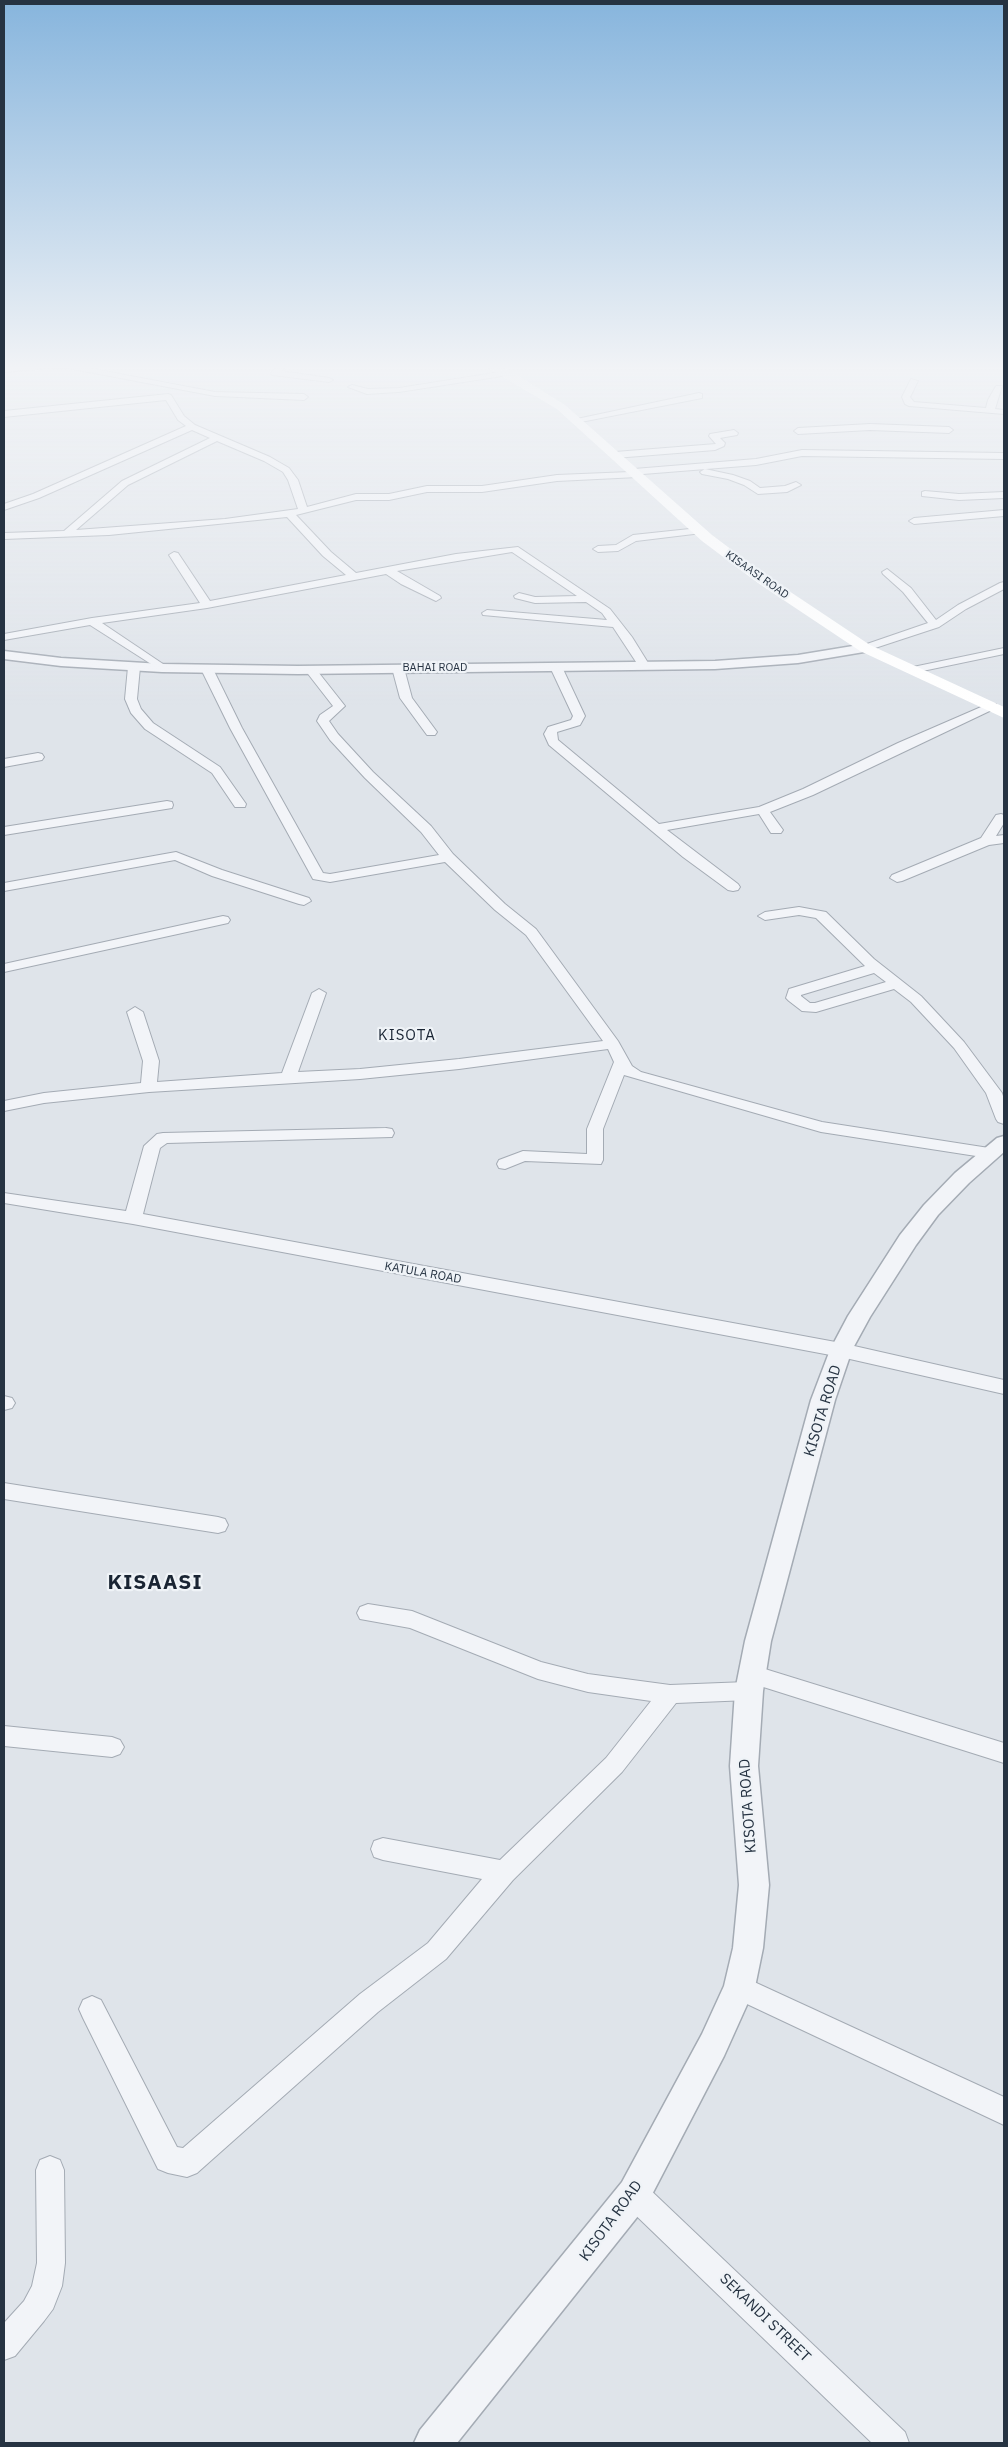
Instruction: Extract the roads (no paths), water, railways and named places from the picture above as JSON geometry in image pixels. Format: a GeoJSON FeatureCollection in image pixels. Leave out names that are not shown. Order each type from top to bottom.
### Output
{"type":"FeatureCollection","features":[{"type":"Feature","properties":{"kind":"main road","name":"KISAASI ROAD"},"geometry":{"type":"LineString","coordinates":[[643,479],[731,559],[865,648],[998,710]]}},
{"type":"Feature","properties":{"kind":"street"},"geometry":{"type":"LineString","coordinates":[[4,507],[36,496],[74,479]]}},
{"type":"Feature","properties":{"kind":"street"},"geometry":{"type":"LineString","coordinates":[[67,533],[125,483],[133,479]]}},
{"type":"Feature","properties":{"kind":"street"},"geometry":{"type":"LineString","coordinates":[[292,479],[302,510]]}},
{"type":"Feature","properties":{"kind":"street"},"geometry":{"type":"LineString","coordinates":[[4,536],[145,529],[290,514],[356,497],[390,497],[427,489],[482,490],[550,479]]}},
{"type":"Feature","properties":{"kind":"street"},"geometry":{"type":"LineString","coordinates":[[738,479],[758,491],[787,489],[796,485]]}},
{"type":"Feature","properties":{"kind":"street"},"geometry":{"type":"LineString","coordinates":[[926,494],[945,497],[1004,495]]}},
{"type":"Feature","properties":{"kind":"street"},"geometry":{"type":"LineString","coordinates":[[914,522],[1004,513]]}},
{"type":"Feature","properties":{"kind":"street"},"geometry":{"type":"LineString","coordinates":[[290,514],[327,554],[352,575]]}},
{"type":"Feature","properties":{"kind":"street"},"geometry":{"type":"LineString","coordinates":[[598,549],[618,548],[632,538],[698,531]]}},
{"type":"Feature","properties":{"kind":"street"},"geometry":{"type":"LineString","coordinates":[[4,637],[92,621],[207,604],[456,556],[514,549],[606,611],[628,639],[644,666]]}},
{"type":"Feature","properties":{"kind":"street"},"geometry":{"type":"LineString","coordinates":[[174,555],[207,604]]}},
{"type":"Feature","properties":{"kind":"street"},"geometry":{"type":"LineString","coordinates":[[388,570],[405,582],[436,598]]}},
{"type":"Feature","properties":{"kind":"street"},"geometry":{"type":"LineString","coordinates":[[887,572],[907,590],[935,625]]}},
{"type":"Feature","properties":{"kind":"street"},"geometry":{"type":"LineString","coordinates":[[865,648],[935,625],[986,593],[1004,585]]}},
{"type":"Feature","properties":{"kind":"street"},"geometry":{"type":"LineString","coordinates":[[519,596],[534,600],[588,599]]}},
{"type":"Feature","properties":{"kind":"street"},"geometry":{"type":"LineString","coordinates":[[487,613],[616,624]]}},
{"type":"Feature","properties":{"kind":"street"},"geometry":{"type":"LineString","coordinates":[[92,621],[162,668]]}},
{"type":"Feature","properties":{"kind":"street","name":"BAHAI ROAD"},"geometry":{"type":"LineString","coordinates":[[4,656],[134,667],[311,670],[644,666],[784,660],[832,655],[865,648]]}},
{"type":"Feature","properties":{"kind":"street"},"geometry":{"type":"LineString","coordinates":[[913,670],[1004,651]]}},
{"type":"Feature","properties":{"kind":"street"},"geometry":{"type":"LineString","coordinates":[[134,667],[131,699],[135,710],[149,726],[216,770],[240,804]]}},
{"type":"Feature","properties":{"kind":"street"},"geometry":{"type":"LineString","coordinates":[[556,667],[579,716],[576,722],[552,730],[550,738],[657,828],[732,887]]}},
{"type":"Feature","properties":{"kind":"street"},"geometry":{"type":"LineString","coordinates":[[398,668],[406,698],[431,732]]}},
{"type":"Feature","properties":{"kind":"street"},"geometry":{"type":"LineString","coordinates":[[207,669],[236,728],[318,876],[330,878],[448,857]]}},
{"type":"Feature","properties":{"kind":"street"},"geometry":{"type":"LineString","coordinates":[[311,670],[339,706],[334,712],[324,718],[323,721],[334,736],[369,775],[418,820],[448,857],[500,907],[531,932],[613,1044],[625,1069],[635,1076],[821,1127],[997,1148]]}},
{"type":"Feature","properties":{"kind":"street"},"geometry":{"type":"LineString","coordinates":[[657,828],[762,810],[816,788],[902,746],[998,710]]}},
{"type":"Feature","properties":{"kind":"street"},"geometry":{"type":"LineString","coordinates":[[4,763],[38,757]]}},
{"type":"Feature","properties":{"kind":"street"},"geometry":{"type":"LineString","coordinates":[[4,831],[167,804]]}},
{"type":"Feature","properties":{"kind":"street"},"geometry":{"type":"LineString","coordinates":[[762,810],[776,830]]}},
{"type":"Feature","properties":{"kind":"street"},"geometry":{"type":"LineString","coordinates":[[986,841],[1001,818]]}},
{"type":"Feature","properties":{"kind":"street"},"geometry":{"type":"LineString","coordinates":[[897,878],[986,841],[1004,839]]}},
{"type":"Feature","properties":{"kind":"street"},"geometry":{"type":"LineString","coordinates":[[4,887],[176,856],[217,873],[304,901]]}},
{"type":"Feature","properties":{"kind":"street"},"geometry":{"type":"LineString","coordinates":[[765,916],[799,911],[821,915],[876,968],[916,999],[959,1045],[994,1093],[1004,1119]]}},
{"type":"Feature","properties":{"kind":"street"},"geometry":{"type":"LineString","coordinates":[[4,968],[223,920]]}},
{"type":"Feature","properties":{"kind":"street"},"geometry":{"type":"LineString","coordinates":[[876,968],[794,992],[794,998],[807,1008],[896,984]]}},
{"type":"Feature","properties":{"kind":"street"},"geometry":{"type":"LineString","coordinates":[[288,1077],[319,993]]}},
{"type":"Feature","properties":{"kind":"street"},"geometry":{"type":"LineString","coordinates":[[135,1012],[151,1061],[150,1088]]}},
{"type":"Feature","properties":{"kind":"street"},"geometry":{"type":"LineString","coordinates":[[4,1106],[35,1100],[150,1088],[288,1077],[360,1074],[459,1064],[613,1044]]}},
{"type":"Feature","properties":{"kind":"street"},"geometry":{"type":"LineString","coordinates":[[505,1164],[523,1156],[595,1160],[595,1129],[621,1063]]}},
{"type":"Feature","properties":{"kind":"street"},"geometry":{"type":"LineString","coordinates":[[133,1218],[152,1146],[163,1138],[386,1132]]}},
{"type":"Feature","properties":{"kind":"street","name":"KISOTA ROAD"},"geometry":{"type":"LineString","coordinates":[[446,2438],[634,2194],[713,2045],[739,1987],[748,1948],[754,1885],[744,1766],[745,1728],[750,1682],[758,1641],[824,1400],[841,1350],[859,1316],[925,1218],[962,1178],[997,1148]]}},
{"type":"Feature","properties":{"kind":"street","name":"KATULA ROAD"},"geometry":{"type":"LineString","coordinates":[[4,1198],[133,1218],[841,1350],[1004,1387]]}},
{"type":"Feature","properties":{"kind":"street"},"geometry":{"type":"LineString","coordinates":[[4,1491],[218,1524]]}},
{"type":"Feature","properties":{"kind":"street"},"geometry":{"type":"LineString","coordinates":[[368,1613],[412,1620],[538,1670],[588,1683],[670,1694],[750,1682],[1004,1753]]}},
{"type":"Feature","properties":{"kind":"street"},"geometry":{"type":"LineString","coordinates":[[92,2009],[168,2160],[187,2163],[369,2003],[437,1950],[504,1872],[614,1765],[670,1694]]}},
{"type":"Feature","properties":{"kind":"street"},"geometry":{"type":"LineString","coordinates":[[4,1736],[66,1744],[112,1747]]}},
{"type":"Feature","properties":{"kind":"street"},"geometry":{"type":"LineString","coordinates":[[383,1849],[504,1872]]}},
{"type":"Feature","properties":{"kind":"street"},"geometry":{"type":"LineString","coordinates":[[739,1987],[1004,2111]]}},
{"type":"Feature","properties":{"kind":"street"},"geometry":{"type":"LineString","coordinates":[[4,2345],[43,2299],[47,2286],[51,2263],[50,2170]]}},
{"type":"Feature","properties":{"kind":"street","name":"SEKANDI STREET"},"geometry":{"type":"LineString","coordinates":[[634,2194],[894,2443]]}},
{"type":"Feature","properties":{"kind":"district","name":"KISOTA"},"geometry":{"type":"Point","coordinates":[407,1036]}},
{"type":"Feature","properties":{"kind":"district","name":"KISAASI"},"geometry":{"type":"Point","coordinates":[155,1583]}}]}
